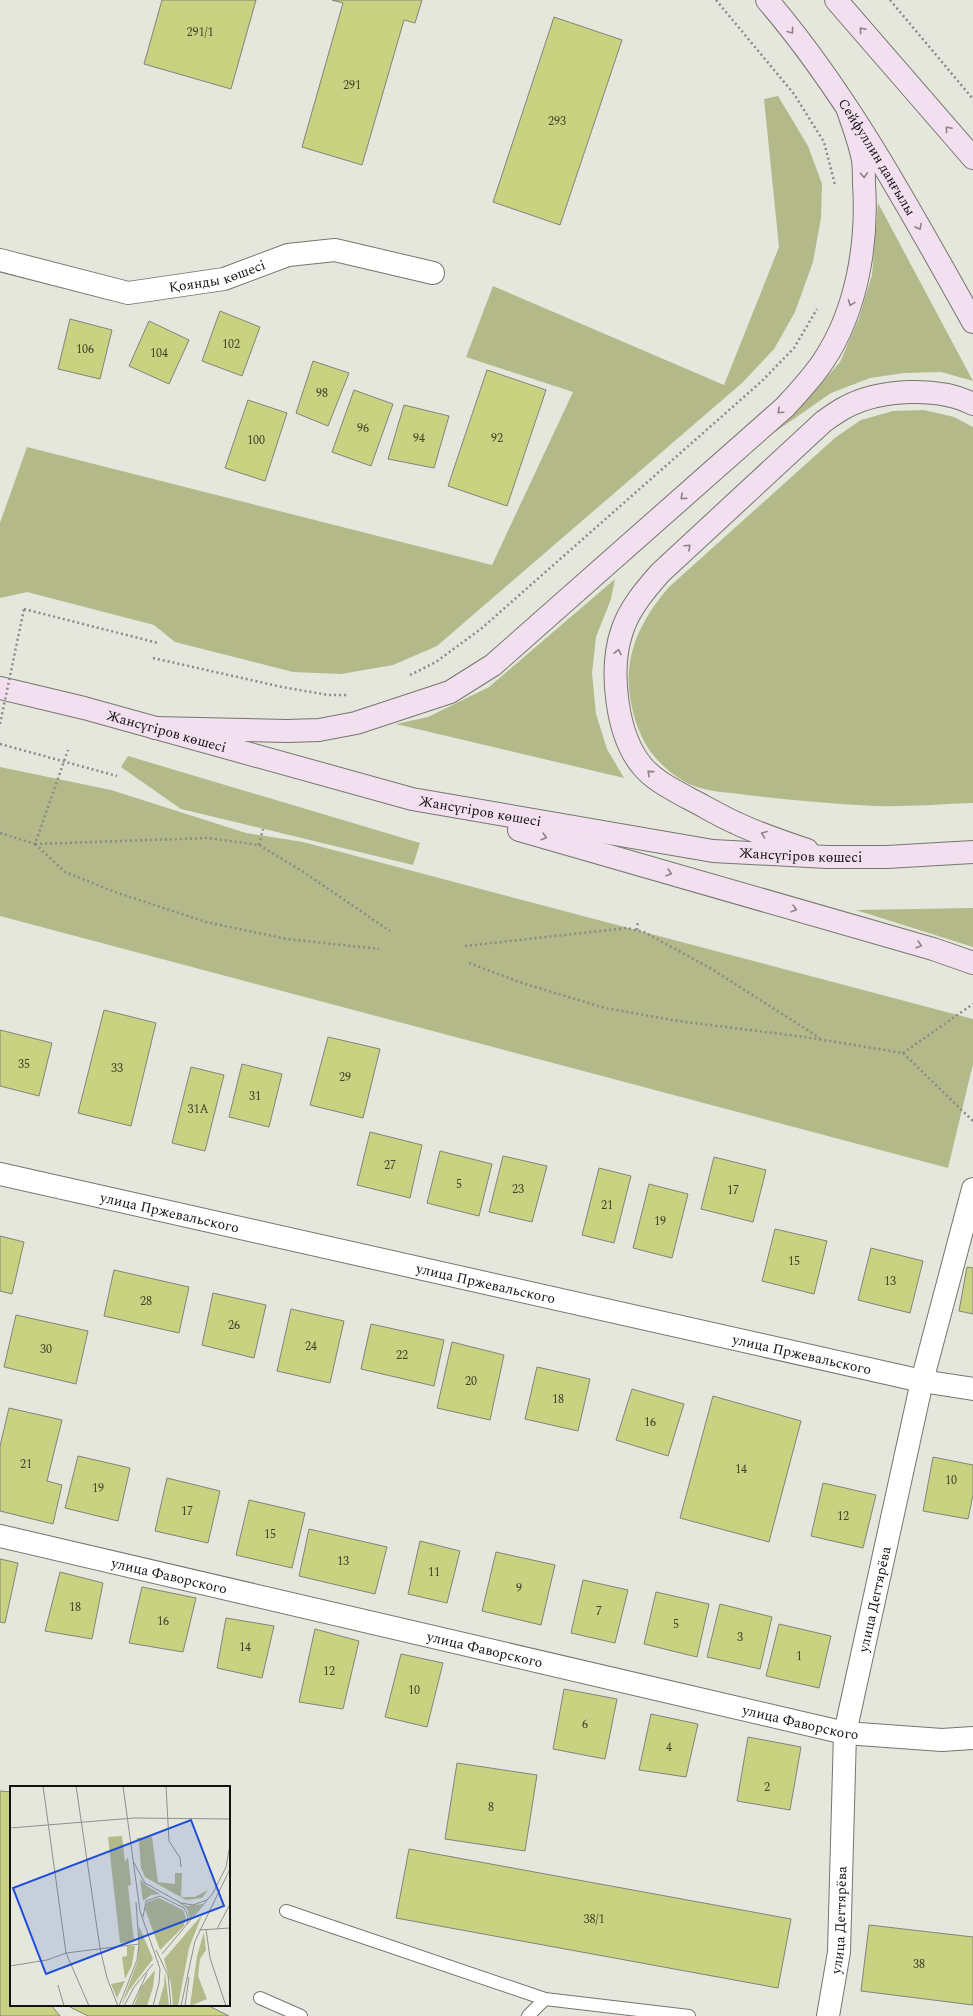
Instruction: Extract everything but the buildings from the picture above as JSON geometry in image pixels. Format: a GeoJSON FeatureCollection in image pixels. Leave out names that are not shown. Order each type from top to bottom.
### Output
{"type":"FeatureCollection","features":[{"type":"Feature","properties":{"kind":"main road","name":"Сейфуллин даңғылы"},"geometry":{"type":"LineString","coordinates":[[767,0],[809,54],[848,110],[914,217],[973,322]]}},
{"type":"Feature","properties":{"kind":"main road"},"geometry":{"type":"LineString","coordinates":[[836,0],[973,158]]}},
{"type":"Feature","properties":{"kind":"main road"},"geometry":{"type":"LineString","coordinates":[[156,728],[287,731],[319,730],[356,723],[450,692],[493,665],[779,412],[805,386],[825,360],[840,330],[853,297],[861,255],[866,206],[863,160],[848,110]]}},
{"type":"Feature","properties":{"kind":"main road"},"geometry":{"type":"LineString","coordinates":[[827,857],[736,823],[662,783],[643,767],[632,749],[622,721],[616,696],[616,661],[622,631],[639,597],[660,573],[823,422],[847,406],[875,396],[903,392],[938,393],[973,404]]}},
{"type":"Feature","properties":{"kind":"main road","name":"Жансүгіров көшесі"},"geometry":{"type":"LineString","coordinates":[[0,688],[156,728],[412,799],[713,851],[827,857],[887,857],[973,852]]}},
{"type":"Feature","properties":{"kind":"main road"},"geometry":{"type":"LineString","coordinates":[[412,799],[933,949],[973,963]]}},
{"type":"Feature","properties":{"kind":"street","name":"Қоянды көшесі"},"geometry":{"type":"LineString","coordinates":[[0,260],[128,293],[224,279],[288,255],[335,250],[433,272]]}},
{"type":"Feature","properties":{"kind":"street","name":"улица Пржевальского"},"geometry":{"type":"LineString","coordinates":[[0,1174],[922,1381],[973,1389]]}},
{"type":"Feature","properties":{"kind":"street","name":"улица Дегтярёва"},"geometry":{"type":"LineString","coordinates":[[828,2016],[839,1952],[845,1733],[922,1381],[973,1189]]}},
{"type":"Feature","properties":{"kind":"street","name":"улица Фаворского"},"geometry":{"type":"LineString","coordinates":[[0,1536],[845,1733],[942,1740],[973,1738]]}},
{"type":"Feature","properties":{"kind":"lane"},"geometry":{"type":"LineString","coordinates":[[286,1910],[545,1999],[689,2016]]}},
{"type":"Feature","properties":{"kind":"lane"},"geometry":{"type":"LineString","coordinates":[[260,1998],[300,2016]]}},
{"type":"Feature","properties":{"kind":"lane"},"geometry":{"type":"LineString","coordinates":[[528,2016],[545,1999]]}},
{"type":"Feature","properties":{"kind":"path"},"geometry":{"type":"LineString","coordinates":[[716,0],[794,94],[824,142],[837,192]]}},
{"type":"Feature","properties":{"kind":"path"},"geometry":{"type":"LineString","coordinates":[[890,0],[973,99]]}},
{"type":"Feature","properties":{"kind":"path"},"geometry":{"type":"LineString","coordinates":[[403,678],[436,662],[482,628],[762,381],[794,348],[819,306]]}},
{"type":"Feature","properties":{"kind":"path"},"geometry":{"type":"LineString","coordinates":[[0,724],[24,609],[158,643]]}},
{"type":"Feature","properties":{"kind":"path"},"geometry":{"type":"LineString","coordinates":[[153,658],[282,687],[328,695],[352,695]]}},
{"type":"Feature","properties":{"kind":"path"},"geometry":{"type":"LineString","coordinates":[[0,744],[117,776]]}},
{"type":"Feature","properties":{"kind":"path"},"geometry":{"type":"LineString","coordinates":[[35,844],[68,750]]}},
{"type":"Feature","properties":{"kind":"path"},"geometry":{"type":"LineString","coordinates":[[259,845],[263,829]]}},
{"type":"Feature","properties":{"kind":"path"},"geometry":{"type":"LineString","coordinates":[[0,833],[35,844],[208,838],[259,845],[302,871],[390,931]]}},
{"type":"Feature","properties":{"kind":"path"},"geometry":{"type":"LineString","coordinates":[[35,844],[65,872],[115,892],[206,922],[287,939],[378,949]]}},
{"type":"Feature","properties":{"kind":"path"},"geometry":{"type":"LineString","coordinates":[[637,930],[638,920]]}},
{"type":"Feature","properties":{"kind":"path"},"geometry":{"type":"LineString","coordinates":[[465,946],[627,928],[637,930],[644,932],[710,968],[822,1040]]}},
{"type":"Feature","properties":{"kind":"path"},"geometry":{"type":"LineString","coordinates":[[469,963],[522,983],[605,1008],[678,1022],[822,1040],[902,1053],[973,1122]]}},
{"type":"Feature","properties":{"kind":"path"},"geometry":{"type":"LineString","coordinates":[[902,1053],[973,1004]]}},
{"type":"Feature","properties":{"kind":"green space"},"geometry":{"type":"Polygon","coordinates":[[[778,96],[808,146],[822,184],[821,218],[813,262],[795,312],[774,349],[742,383],[437,646],[393,665],[341,674],[293,672],[175,642],[154,625],[27,592],[0,598],[0,523],[27,447],[492,565],[573,392],[466,357],[493,286],[724,385],[779,247],[764,99],[778,96]]]}},
{"type":"Feature","properties":{"kind":"green space"},"geometry":{"type":"Polygon","coordinates":[[[878,203],[973,381],[941,372],[904,373],[870,378],[831,393],[755,446],[813,393],[840,362],[859,318],[872,275],[878,203]]]}},
{"type":"Feature","properties":{"kind":"green space"},"geometry":{"type":"Polygon","coordinates":[[[924,410],[954,417],[973,427],[973,803],[876,806],[796,800],[707,790],[685,782],[674,775],[656,758],[643,739],[634,716],[631,703],[629,670],[631,655],[636,640],[650,613],[669,587],[836,437],[861,420],[893,411],[924,410]]]}},
{"type":"Feature","properties":{"kind":"green space"},"geometry":{"type":"Polygon","coordinates":[[[615,579],[611,599],[596,637],[592,673],[596,714],[607,749],[624,778],[396,724],[428,717],[489,687],[615,579]]]}},
{"type":"Feature","properties":{"kind":"green space"},"geometry":{"type":"Polygon","coordinates":[[[128,756],[420,843],[413,865],[181,809],[121,767],[128,756]]]}},
{"type":"Feature","properties":{"kind":"green space"},"geometry":{"type":"Polygon","coordinates":[[[0,767],[111,790],[246,833],[303,842],[973,1019],[973,1064],[948,1168],[0,916],[0,767]]]}},
{"type":"Feature","properties":{"kind":"green space"},"geometry":{"type":"Polygon","coordinates":[[[973,908],[973,947],[856,910],[973,908]]]}}]}
